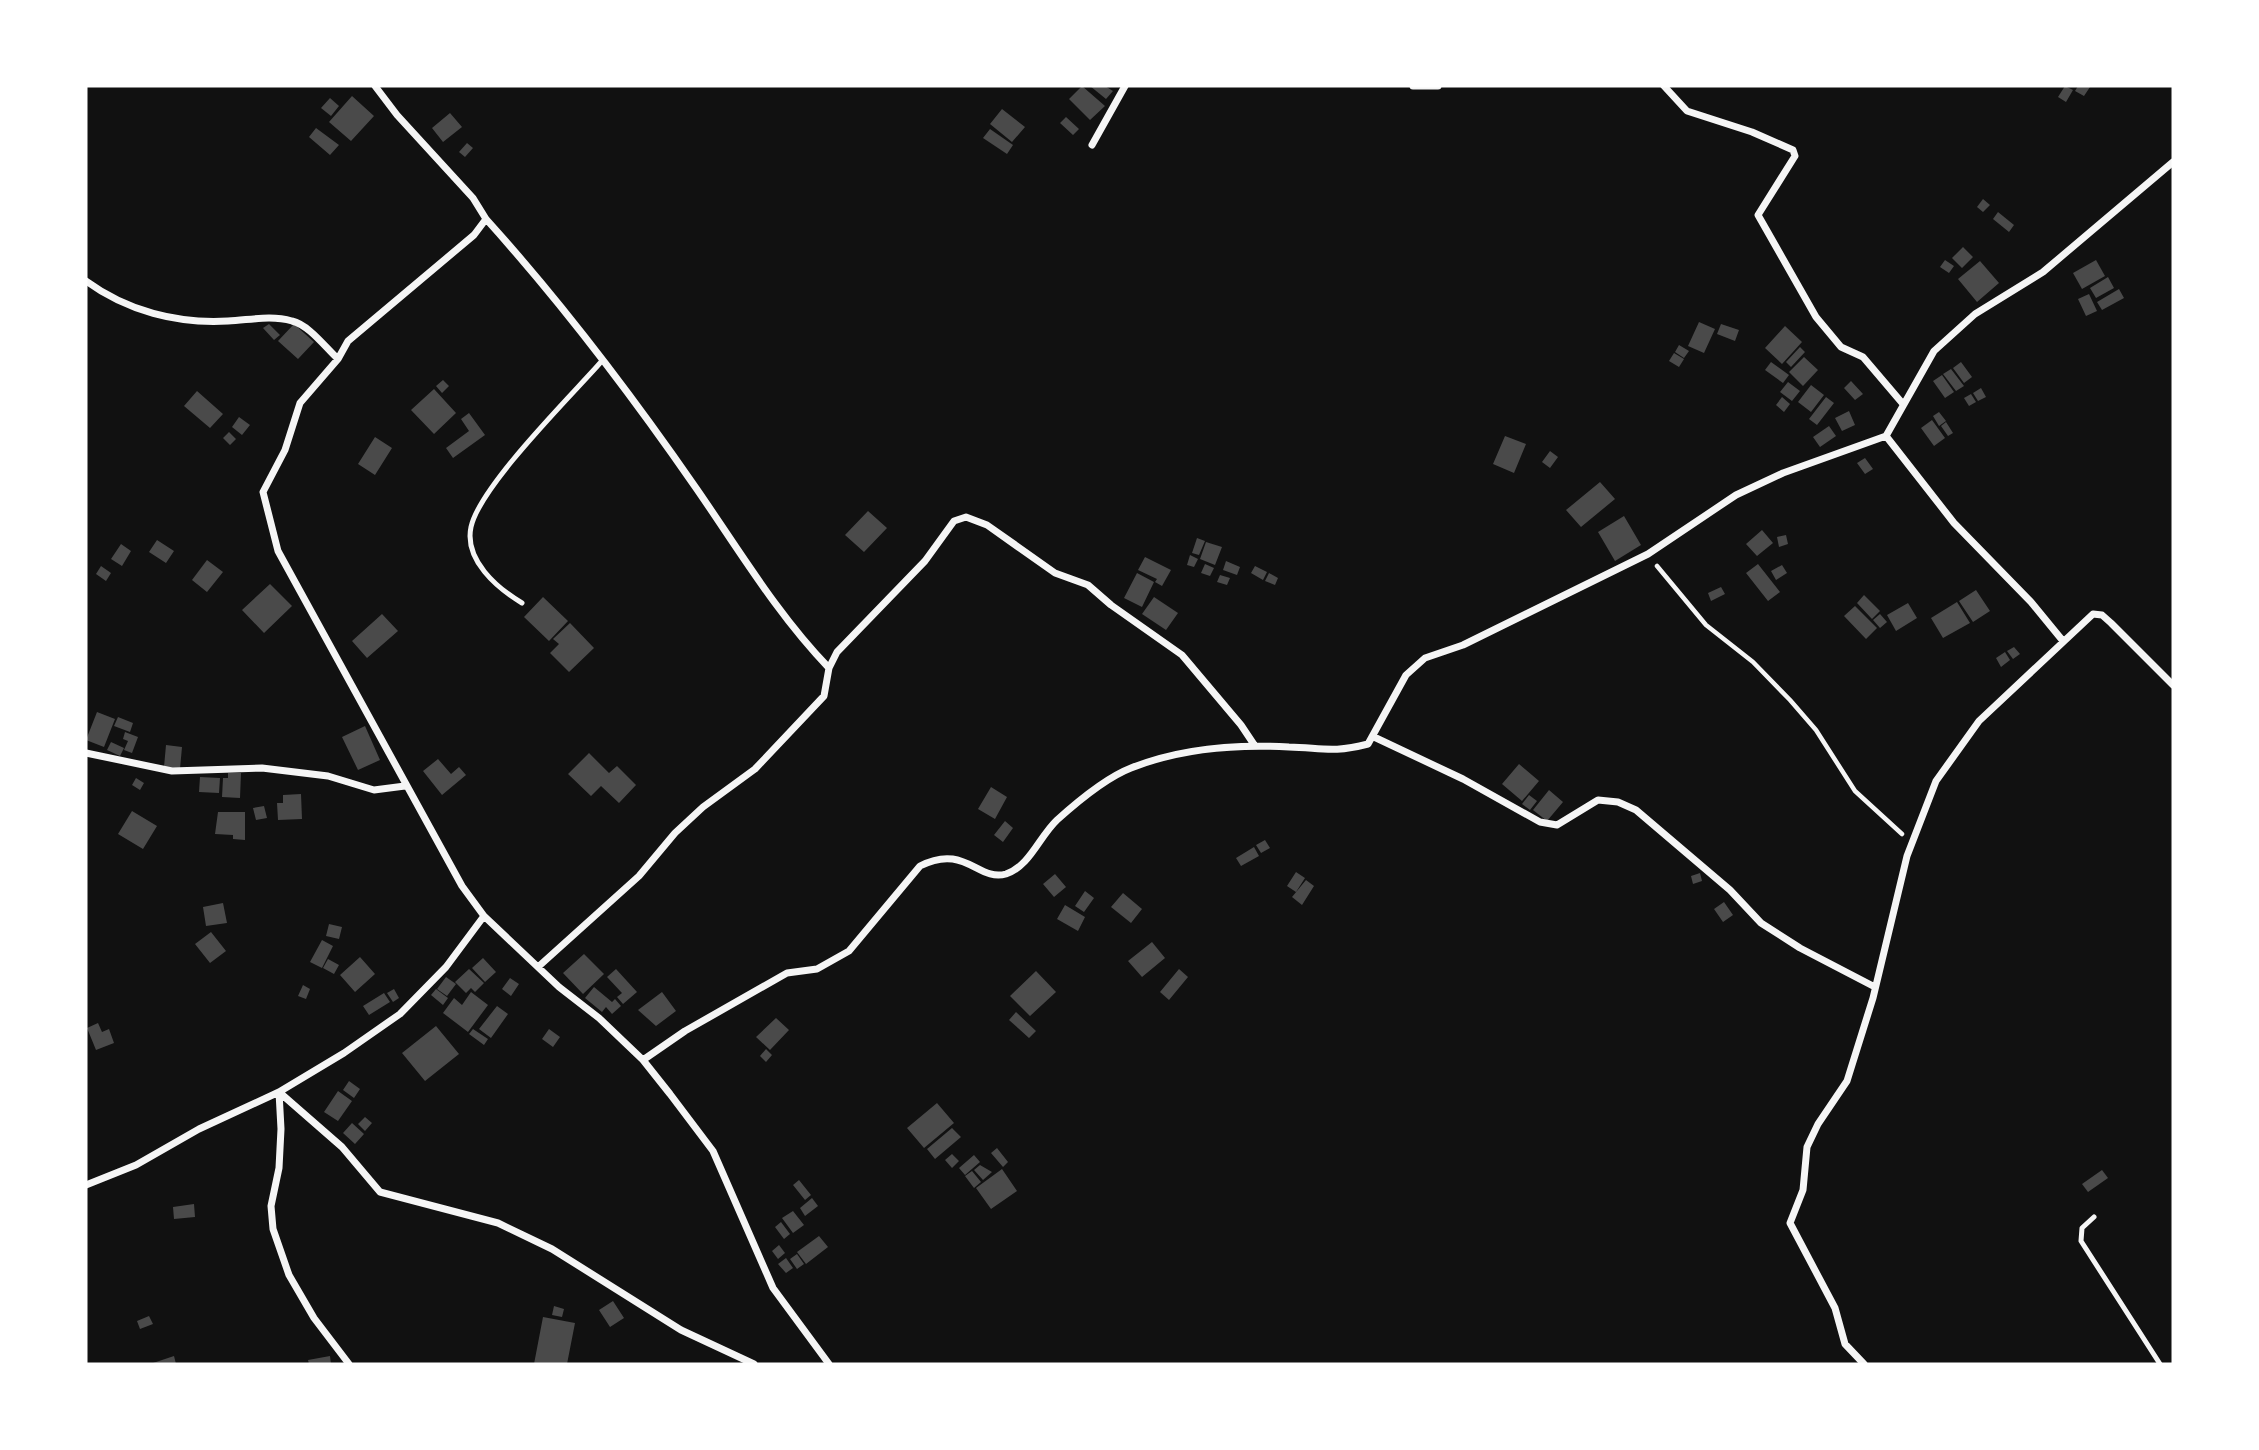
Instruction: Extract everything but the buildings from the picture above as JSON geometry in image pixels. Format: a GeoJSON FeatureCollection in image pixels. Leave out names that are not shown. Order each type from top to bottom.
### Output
{"type":"FeatureCollection","features":[{"type":"Feature","properties":{"kind":"street"},"geometry":{"type":"LineString","coordinates":[[375,86],[532,270],[695,487],[796,634],[829,668]]}},
{"type":"Feature","properties":{"kind":"street"},"geometry":{"type":"LineString","coordinates":[[1092,145],[1125,86]]}},
{"type":"Feature","properties":{"kind":"street"},"geometry":{"type":"LineString","coordinates":[[1413,86],[1438,86]]}},
{"type":"Feature","properties":{"kind":"street"},"geometry":{"type":"LineString","coordinates":[[1664,86],[1687,111],[1793,150],[1795,156],[1758,215],[1816,317],[1841,347],[1863,357],[1903,404]]}},
{"type":"Feature","properties":{"kind":"street"},"geometry":{"type":"LineString","coordinates":[[643,1060],[685,1031],[787,973],[817,970],[849,951],[920,866],[936,858],[954,856],[1003,875],[1018,868],[1055,821],[1128,769],[1185,751],[1255,746],[1338,752],[1368,744],[1406,675],[1425,658],[1463,645],[1648,554],[1736,495],[1783,473],[1886,436],[1934,351],[1975,314],[2043,272],[2173,162]]}},
{"type":"Feature","properties":{"kind":"street"},"geometry":{"type":"LineString","coordinates":[[486,219],[474,235],[362,326],[300,403],[285,450],[264,492],[264,503],[278,551],[462,886],[484,916],[643,1060],[713,1151],[773,1288],[830,1364]]}},
{"type":"Feature","properties":{"kind":"street"},"geometry":{"type":"LineString","coordinates":[[86,281],[108,297],[149,314],[195,320],[264,317],[295,321],[338,359]]}},
{"type":"Feature","properties":{"kind":"street"},"geometry":{"type":"LineString","coordinates":[[1886,436],[1954,523],[2031,602],[2063,641]]}},
{"type":"Feature","properties":{"kind":"street"},"geometry":{"type":"LineString","coordinates":[[538,967],[639,876],[684,824],[755,769],[824,696],[829,668],[837,652],[925,561],[954,521],[966,517],[987,525],[1055,573],[1088,585],[1111,605],[1182,655],[1241,725],[1255,746]]}},
{"type":"Feature","properties":{"kind":"street"},"geometry":{"type":"LineString","coordinates":[[1864,1364],[1845,1344],[1835,1308],[1790,1223],[1803,1190],[1807,1147],[1818,1124],[1847,1082],[1873,998],[1873,986],[1911,844],[1936,781],[1979,721],[2093,614],[2102,615],[2173,685]]}},
{"type":"Feature","properties":{"kind":"street"},"geometry":{"type":"LineString","coordinates":[[1374,737],[1463,779],[1540,822],[1557,825],[1598,800],[1618,802],[1636,810],[1730,890],[1761,923],[1800,948],[1873,986]]}},
{"type":"Feature","properties":{"kind":"street"},"geometry":{"type":"LineString","coordinates":[[86,753],[172,771],[262,768],[328,776],[374,790],[405,786]]}},
{"type":"Feature","properties":{"kind":"street"},"geometry":{"type":"LineString","coordinates":[[86,1185],[136,1165],[199,1129],[279,1092],[400,1014],[446,967],[484,916]]}},
{"type":"Feature","properties":{"kind":"street"},"geometry":{"type":"LineString","coordinates":[[279,1092],[280,1142],[271,1206],[273,1229],[289,1275],[314,1318],[349,1364]]}},
{"type":"Feature","properties":{"kind":"street"},"geometry":{"type":"LineString","coordinates":[[279,1092],[342,1147],[380,1192],[498,1223],[552,1249],[681,1330],[754,1364]]}},
{"type":"Feature","properties":{"kind":"lane"},"geometry":{"type":"LineString","coordinates":[[522,603],[498,588],[477,560],[470,529],[479,506],[512,462],[601,362]]}},
{"type":"Feature","properties":{"kind":"lane"},"geometry":{"type":"LineString","coordinates":[[2094,1217],[2082,1228],[2081,1241],[2160,1364]]}},
{"type":"Feature","properties":{"kind":"path"},"geometry":{"type":"LineString","coordinates":[[1648,554],[1706,625],[1754,662],[1790,700],[1816,730],[1855,791],[1911,844]]}}]}
